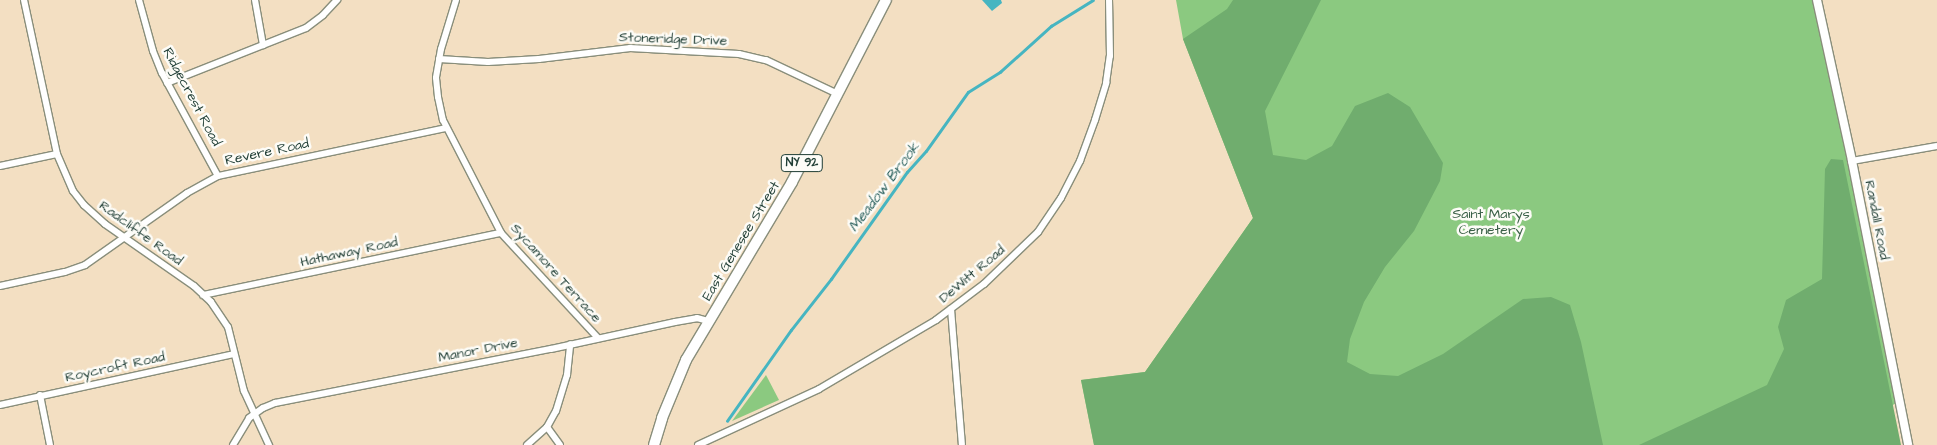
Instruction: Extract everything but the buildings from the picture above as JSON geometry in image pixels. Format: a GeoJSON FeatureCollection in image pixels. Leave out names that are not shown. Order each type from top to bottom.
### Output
{"type":"FeatureCollection","features":[{"type":"Feature","properties":{"kind":"main road","name":"East Genesee Street"},"geometry":{"type":"LineString","coordinates":[[654,445],[675,384],[708,321],[792,182],[886,0]]}},
{"type":"Feature","properties":{"kind":"street","name":"Radcliffe Road"},"geometry":{"type":"LineString","coordinates":[[24,0],[57,154],[70,185],[84,205],[125,238],[203,294],[211,302],[228,327],[244,391],[269,445]]}},
{"type":"Feature","properties":{"kind":"street","name":"Ridgecrest Road"},"geometry":{"type":"LineString","coordinates":[[139,0],[153,51],[168,84],[218,176]]}},
{"type":"Feature","properties":{"kind":"street"},"geometry":{"type":"LineString","coordinates":[[254,0],[263,45]]}},
{"type":"Feature","properties":{"kind":"street"},"geometry":{"type":"LineString","coordinates":[[168,84],[306,28],[322,16],[337,0]]}},
{"type":"Feature","properties":{"kind":"street","name":"Sycamore Terrace"},"geometry":{"type":"LineString","coordinates":[[456,0],[439,59],[438,97],[446,128],[502,233],[598,338]]}},
{"type":"Feature","properties":{"kind":"street","name":"DeWitt Road"},"geometry":{"type":"LineString","coordinates":[[698,445],[819,389],[905,339],[951,309],[1005,266],[1038,232],[1061,198],[1080,161],[1106,83],[1111,31],[1109,0]]}},
{"type":"Feature","properties":{"kind":"street","name":"Randall Road"},"geometry":{"type":"LineString","coordinates":[[1817,0],[1852,161],[1908,445]]}},
{"type":"Feature","properties":{"kind":"street","name":"Stoneridge Drive"},"geometry":{"type":"LineString","coordinates":[[439,59],[488,62],[630,48],[739,54],[766,60],[781,66],[838,94]]}},
{"type":"Feature","properties":{"kind":"street","name":"Revere Road"},"geometry":{"type":"LineString","coordinates":[[0,286],[65,272],[85,265],[187,193],[218,176],[446,128]]}},
{"type":"Feature","properties":{"kind":"street"},"geometry":{"type":"LineString","coordinates":[[1852,161],[1937,146]]}},
{"type":"Feature","properties":{"kind":"street"},"geometry":{"type":"LineString","coordinates":[[0,166],[57,154]]}},
{"type":"Feature","properties":{"kind":"street","name":"Hathaway Road"},"geometry":{"type":"LineString","coordinates":[[203,294],[502,233]]}},
{"type":"Feature","properties":{"kind":"street"},"geometry":{"type":"LineString","coordinates":[[951,309],[962,445]]}},
{"type":"Feature","properties":{"kind":"street","name":"Manor Drive"},"geometry":{"type":"LineString","coordinates":[[254,414],[275,402],[298,397],[358,387],[688,320],[708,321]]}},
{"type":"Feature","properties":{"kind":"street"},"geometry":{"type":"LineString","coordinates":[[527,445],[547,427],[556,411],[567,375],[570,344]]}},
{"type":"Feature","properties":{"kind":"street","name":"Roycroft Road"},"geometry":{"type":"LineString","coordinates":[[0,405],[234,354]]}},
{"type":"Feature","properties":{"kind":"street"},"geometry":{"type":"LineString","coordinates":[[40,396],[50,445]]}},
{"type":"Feature","properties":{"kind":"street"},"geometry":{"type":"LineString","coordinates":[[233,445],[243,427],[254,414]]}},
{"type":"Feature","properties":{"kind":"street"},"geometry":{"type":"LineString","coordinates":[[547,427],[560,445]]}},
{"type":"Feature","properties":{"kind":"green space","name":"Saint Marys Cemetery"},"geometry":{"type":"Polygon","coordinates":[[[1176,0],[1817,0],[1900,401],[1820,445],[1094,445],[1081,380],[1145,372],[1253,218],[1183,39],[1176,0]]]}},
{"type":"Feature","properties":{"kind":"green space"},"geometry":{"type":"Polygon","coordinates":[[[1233,0],[1321,0],[1265,111],[1273,155],[1306,160],[1332,146],[1355,106],[1388,93],[1410,107],[1443,163],[1440,181],[1414,231],[1385,267],[1364,302],[1350,339],[1347,362],[1370,374],[1398,376],[1443,354],[1523,299],[1551,297],[1570,305],[1581,342],[1603,445],[1094,445],[1081,380],[1145,372],[1253,218],[1183,39],[1227,9],[1233,0]]]}},
{"type":"Feature","properties":{"kind":"green space"},"geometry":{"type":"Polygon","coordinates":[[[1831,159],[1843,160],[1901,445],[1639,445],[1767,385],[1784,349],[1778,327],[1786,300],[1822,279],[1825,169],[1831,159]]]}},
{"type":"Feature","properties":{"kind":"green space"},"geometry":{"type":"Polygon","coordinates":[[[766,375],[779,400],[732,421],[766,375]]]}},
{"type":"Feature","properties":{"kind":"water"},"geometry":{"type":"Polygon","coordinates":[[[982,0],[1001,0],[1002,3],[992,11],[982,0]]]}},
{"type":"Feature","properties":{"kind":"waterway","name":"Meadow Brook"},"geometry":{"type":"LineString","coordinates":[[727,421],[791,330],[831,279],[907,172],[926,151],[968,92],[1000,72],[1051,26],[1093,0]]}}]}
